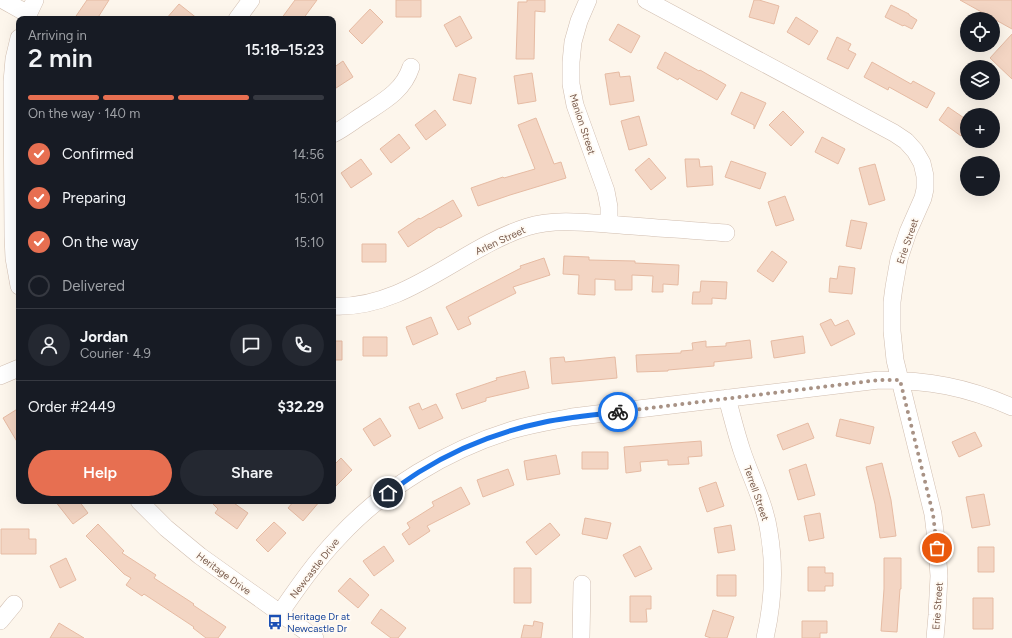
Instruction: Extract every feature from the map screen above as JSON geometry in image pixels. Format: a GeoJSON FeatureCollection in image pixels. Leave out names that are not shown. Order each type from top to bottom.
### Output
{"type":"FeatureCollection","features":[{"type":"Feature","properties":{"kind":"street"},"geometry":{"type":"LineString","coordinates":[[3,0],[30,11]]}},
{"type":"Feature","properties":{"kind":"street"},"geometry":{"type":"LineString","coordinates":[[239,16],[251,0]]}},
{"type":"Feature","properties":{"kind":"street","name":"Manion Street"},"geometry":{"type":"LineString","coordinates":[[588,0],[578,21],[573,42],[571,62],[572,84],[575,105],[606,191],[609,207],[609,224]]}},
{"type":"Feature","properties":{"kind":"street","name":"Erie Street"},"geometry":{"type":"LineString","coordinates":[[646,0],[894,133],[906,141],[915,151],[922,163],[925,176],[925,189],[920,206],[908,232],[899,259],[892,302],[892,331],[895,360],[933,514],[939,576],[935,638]]}},
{"type":"Feature","properties":{"kind":"street"},"geometry":{"type":"LineString","coordinates":[[16,51],[6,137],[16,269]]}},
{"type":"Feature","properties":{"kind":"street"},"geometry":{"type":"LineString","coordinates":[[336,132],[392,95],[402,84],[411,67]]}},
{"type":"Feature","properties":{"kind":"street","name":"Arlen Street"},"geometry":{"type":"LineString","coordinates":[[336,306],[362,304],[381,300],[401,292],[497,240],[528,227],[549,223],[567,222],[609,224],[726,233]]}},
{"type":"Feature","properties":{"kind":"street"},"geometry":{"type":"LineString","coordinates":[[0,376],[16,369]]}},
{"type":"Feature","properties":{"kind":"street","name":"Newcastle Drive"},"geometry":{"type":"LineString","coordinates":[[280,613],[316,563],[338,537],[363,513],[395,488],[419,472],[448,456],[479,442],[512,430],[572,417],[879,380],[916,381],[950,386],[970,391],[998,401],[1012,408]]}},
{"type":"Feature","properties":{"kind":"street","name":"Terrell Street"},"geometry":{"type":"LineString","coordinates":[[727,398],[742,451],[764,511],[769,532],[773,591],[765,638]]}},
{"type":"Feature","properties":{"kind":"street","name":"Heritage Drive"},"geometry":{"type":"LineString","coordinates":[[142,504],[166,528],[200,556],[315,638]]}},
{"type":"Feature","properties":{"kind":"street"},"geometry":{"type":"LineString","coordinates":[[581,638],[582,584]]}},
{"type":"Feature","properties":{"kind":"street"},"geometry":{"type":"LineString","coordinates":[[0,621],[14,604]]}},
{"type":"Feature","properties":{"kind":"building"},"geometry":{"type":"Polygon","coordinates":[[[87,0],[109,0],[99,16],[76,16],[87,0]]]}},
{"type":"Feature","properties":{"kind":"building"},"geometry":{"type":"Polygon","coordinates":[[[295,0],[317,0],[305,16],[283,16],[295,0]]]}},
{"type":"Feature","properties":{"kind":"building"},"geometry":{"type":"Polygon","coordinates":[[[396,0],[421,0],[421,17],[396,17],[396,0]]]}},
{"type":"Feature","properties":{"kind":"building"},"geometry":{"type":"Polygon","coordinates":[[[527,0],[545,0],[545,12],[535,11],[534,59],[516,59],[518,2],[527,2],[527,0]]]}},
{"type":"Feature","properties":{"kind":"building"},"geometry":{"type":"Polygon","coordinates":[[[754,0],[779,6],[774,24],[749,17],[754,0]]]}},
{"type":"Feature","properties":{"kind":"building"},"geometry":{"type":"Polygon","coordinates":[[[960,0],[1012,0],[1012,29],[1000,22],[1000,12],[982,12],[960,0]]]}},
{"type":"Feature","properties":{"kind":"building"},"geometry":{"type":"Polygon","coordinates":[[[179,4],[194,16],[169,16],[179,4]]]}},
{"type":"Feature","properties":{"kind":"building"},"geometry":{"type":"Polygon","coordinates":[[[891,5],[917,20],[912,29],[885,17],[891,5]]]}},
{"type":"Feature","properties":{"kind":"building"},"geometry":{"type":"Polygon","coordinates":[[[370,9],[383,22],[362,44],[349,31],[370,9]]]}},
{"type":"Feature","properties":{"kind":"building"},"geometry":{"type":"Polygon","coordinates":[[[460,16],[472,38],[456,47],[444,25],[460,16]]]}},
{"type":"Feature","properties":{"kind":"building"},"geometry":{"type":"Polygon","coordinates":[[[796,17],[818,31],[809,45],[787,32],[796,17]]]}},
{"type":"Feature","properties":{"kind":"building"},"geometry":{"type":"Polygon","coordinates":[[[618,24],[640,36],[631,53],[609,40],[618,24]]]}},
{"type":"Feature","properties":{"kind":"building"},"geometry":{"type":"Polygon","coordinates":[[[1012,34],[1012,79],[1000,68],[1000,60],[992,60],[990,58],[996,52],[1000,52],[1000,47],[1012,34]]]}},
{"type":"Feature","properties":{"kind":"building"},"geometry":{"type":"Polygon","coordinates":[[[837,37],[851,44],[848,50],[856,54],[848,69],[827,59],[837,37]]]}},
{"type":"Feature","properties":{"kind":"building"},"geometry":{"type":"Polygon","coordinates":[[[665,52],[726,85],[717,100],[679,78],[678,80],[657,68],[665,52]]]}},
{"type":"Feature","properties":{"kind":"building"},"geometry":{"type":"Polygon","coordinates":[[[343,61],[353,77],[336,88],[336,66],[343,61]]]}},
{"type":"Feature","properties":{"kind":"building"},"geometry":{"type":"Polygon","coordinates":[[[872,62],[911,84],[913,81],[935,93],[927,108],[889,87],[888,90],[864,77],[872,62]]]}},
{"type":"Feature","properties":{"kind":"building"},"geometry":{"type":"Polygon","coordinates":[[[619,72],[620,77],[630,76],[634,101],[610,105],[605,74],[619,72]]]}},
{"type":"Feature","properties":{"kind":"building"},"geometry":{"type":"Polygon","coordinates":[[[532,73],[536,101],[518,104],[514,76],[532,73]]]}},
{"type":"Feature","properties":{"kind":"building"},"geometry":{"type":"Polygon","coordinates":[[[459,74],[476,78],[471,104],[453,100],[459,74]]]}},
{"type":"Feature","properties":{"kind":"building"},"geometry":{"type":"Polygon","coordinates":[[[741,92],[766,103],[754,129],[754,125],[731,114],[741,92]]]}},
{"type":"Feature","properties":{"kind":"building"},"geometry":{"type":"Polygon","coordinates":[[[948,107],[960,115],[960,135],[939,120],[948,107]]]}},
{"type":"Feature","properties":{"kind":"building"},"geometry":{"type":"Polygon","coordinates":[[[435,110],[446,125],[426,140],[415,125],[435,110]]]}},
{"type":"Feature","properties":{"kind":"building"},"geometry":{"type":"Polygon","coordinates":[[[783,111],[804,132],[791,146],[769,125],[783,111]]]}},
{"type":"Feature","properties":{"kind":"building"},"geometry":{"type":"Polygon","coordinates":[[[639,116],[647,145],[629,150],[621,121],[639,116]]]}},
{"type":"Feature","properties":{"kind":"building"},"geometry":{"type":"Polygon","coordinates":[[[536,118],[554,164],[561,162],[566,178],[478,206],[471,188],[503,177],[504,178],[535,169],[518,125],[536,118]]]}},
{"type":"Feature","properties":{"kind":"building"},"geometry":{"type":"Polygon","coordinates":[[[399,134],[410,148],[391,163],[380,149],[399,134]]]}},
{"type":"Feature","properties":{"kind":"building"},"geometry":{"type":"Polygon","coordinates":[[[822,137],[845,149],[838,164],[815,152],[822,137]]]}},
{"type":"Feature","properties":{"kind":"building"},"geometry":{"type":"Polygon","coordinates":[[[649,158],[666,178],[651,190],[635,170],[649,158]]]}},
{"type":"Feature","properties":{"kind":"building"},"geometry":{"type":"Polygon","coordinates":[[[361,159],[372,174],[351,188],[341,173],[361,159]]]}},
{"type":"Feature","properties":{"kind":"building"},"geometry":{"type":"Polygon","coordinates":[[[685,159],[699,159],[700,167],[712,166],[713,185],[687,187],[685,159]]]}},
{"type":"Feature","properties":{"kind":"building"},"geometry":{"type":"Polygon","coordinates":[[[731,161],[766,173],[760,189],[725,177],[731,161]]]}},
{"type":"Feature","properties":{"kind":"building"},"geometry":{"type":"Polygon","coordinates":[[[875,164],[885,200],[869,205],[859,168],[875,164]]]}},
{"type":"Feature","properties":{"kind":"building"},"geometry":{"type":"Polygon","coordinates":[[[785,196],[794,220],[776,226],[768,202],[785,196]]]}},
{"type":"Feature","properties":{"kind":"building"},"geometry":{"type":"Polygon","coordinates":[[[453,200],[462,216],[440,228],[439,227],[408,247],[398,232],[419,218],[420,219],[453,200]]]}},
{"type":"Feature","properties":{"kind":"building"},"geometry":{"type":"Polygon","coordinates":[[[851,220],[867,223],[861,249],[846,246],[851,220]]]}},
{"type":"Feature","properties":{"kind":"building"},"geometry":{"type":"Polygon","coordinates":[[[362,244],[386,244],[386,262],[362,262],[362,244]]]}},
{"type":"Feature","properties":{"kind":"building"},"geometry":{"type":"Polygon","coordinates":[[[772,251],[787,262],[773,282],[757,271],[772,251]]]}},
{"type":"Feature","properties":{"kind":"building"},"geometry":{"type":"Polygon","coordinates":[[[564,256],[589,257],[589,260],[635,261],[635,263],[679,265],[678,285],[663,284],[663,292],[652,292],[653,276],[632,275],[632,290],[615,290],[615,280],[595,279],[595,295],[578,294],[579,275],[563,274],[564,256]]]}},
{"type":"Feature","properties":{"kind":"building"},"geometry":{"type":"Polygon","coordinates":[[[544,258],[550,275],[513,287],[516,293],[468,317],[471,324],[458,330],[446,307],[521,268],[520,266],[544,258]]]}},
{"type":"Feature","properties":{"kind":"building"},"geometry":{"type":"Polygon","coordinates":[[[839,266],[855,268],[852,294],[829,292],[830,278],[837,279],[839,266]]]}},
{"type":"Feature","properties":{"kind":"building"},"geometry":{"type":"Polygon","coordinates":[[[701,281],[727,282],[726,299],[712,298],[712,304],[692,304],[693,292],[700,292],[701,281]]]}},
{"type":"Feature","properties":{"kind":"building"},"geometry":{"type":"Polygon","coordinates":[[[431,317],[438,334],[413,345],[406,327],[431,317]]]}},
{"type":"Feature","properties":{"kind":"building"},"geometry":{"type":"Polygon","coordinates":[[[831,319],[835,326],[848,320],[855,334],[831,346],[820,324],[831,319]]]}},
{"type":"Feature","properties":{"kind":"building"},"geometry":{"type":"Polygon","coordinates":[[[803,336],[805,353],[774,358],[771,341],[803,336]]]}},
{"type":"Feature","properties":{"kind":"building"},"geometry":{"type":"Polygon","coordinates":[[[363,337],[387,337],[387,356],[363,356],[363,337]]]}},
{"type":"Feature","properties":{"kind":"building"},"geometry":{"type":"Polygon","coordinates":[[[750,340],[752,358],[714,362],[714,366],[668,371],[637,372],[636,355],[681,353],[681,351],[693,350],[692,343],[706,341],[706,347],[726,346],[726,343],[750,340]]]}},
{"type":"Feature","properties":{"kind":"building"},"geometry":{"type":"Polygon","coordinates":[[[336,341],[342,341],[342,360],[336,360],[336,341]]]}},
{"type":"Feature","properties":{"kind":"building"},"geometry":{"type":"Polygon","coordinates":[[[564,357],[565,362],[615,357],[617,378],[552,384],[550,358],[564,357]]]}},
{"type":"Feature","properties":{"kind":"building"},"geometry":{"type":"Polygon","coordinates":[[[525,371],[529,388],[486,398],[486,401],[462,409],[456,394],[497,380],[496,378],[525,371]]]}},
{"type":"Feature","properties":{"kind":"building"},"geometry":{"type":"Polygon","coordinates":[[[419,403],[422,410],[436,404],[443,418],[419,429],[409,407],[419,403]]]}},
{"type":"Feature","properties":{"kind":"building"},"geometry":{"type":"Polygon","coordinates":[[[16,410],[16,440],[3,418],[16,410]]]}},
{"type":"Feature","properties":{"kind":"building"},"geometry":{"type":"Polygon","coordinates":[[[380,418],[391,436],[374,446],[363,429],[380,418]]]}},
{"type":"Feature","properties":{"kind":"building"},"geometry":{"type":"Polygon","coordinates":[[[840,419],[874,427],[870,444],[836,436],[840,419]]]}},
{"type":"Feature","properties":{"kind":"building"},"geometry":{"type":"Polygon","coordinates":[[[808,423],[814,438],[783,450],[777,435],[808,423]]]}},
{"type":"Feature","properties":{"kind":"building"},"geometry":{"type":"Polygon","coordinates":[[[975,432],[982,446],[959,457],[952,442],[975,432]]]}},
{"type":"Feature","properties":{"kind":"building"},"geometry":{"type":"Polygon","coordinates":[[[701,441],[702,456],[688,457],[689,464],[668,465],[668,460],[640,462],[641,471],[626,473],[624,447],[701,441]]]}},
{"type":"Feature","properties":{"kind":"building"},"geometry":{"type":"Polygon","coordinates":[[[582,452],[608,452],[608,469],[582,469],[582,452]]]}},
{"type":"Feature","properties":{"kind":"building"},"geometry":{"type":"Polygon","coordinates":[[[556,455],[560,474],[527,480],[524,461],[556,455]]]}},
{"type":"Feature","properties":{"kind":"building"},"geometry":{"type":"Polygon","coordinates":[[[341,458],[352,470],[336,486],[336,463],[341,458]]]}},
{"type":"Feature","properties":{"kind":"building"},"geometry":{"type":"Polygon","coordinates":[[[882,463],[891,500],[896,536],[880,538],[875,504],[866,467],[882,463]]]}},
{"type":"Feature","properties":{"kind":"building"},"geometry":{"type":"Polygon","coordinates":[[[806,464],[815,495],[798,500],[789,470],[806,464]]]}},
{"type":"Feature","properties":{"kind":"building"},"geometry":{"type":"Polygon","coordinates":[[[508,469],[514,485],[483,497],[477,480],[508,469]]]}},
{"type":"Feature","properties":{"kind":"building"},"geometry":{"type":"Polygon","coordinates":[[[716,482],[724,506],[707,512],[699,488],[716,482]]]}},
{"type":"Feature","properties":{"kind":"building"},"geometry":{"type":"Polygon","coordinates":[[[461,487],[470,504],[427,526],[430,531],[409,545],[402,534],[410,528],[407,523],[434,506],[432,502],[461,487]]]}},
{"type":"Feature","properties":{"kind":"building"},"geometry":{"type":"Polygon","coordinates":[[[984,494],[990,525],[972,528],[966,497],[984,494]]]}},
{"type":"Feature","properties":{"kind":"building"},"geometry":{"type":"Polygon","coordinates":[[[57,504],[81,504],[88,513],[73,524],[57,504]]]}},
{"type":"Feature","properties":{"kind":"building"},"geometry":{"type":"Polygon","coordinates":[[[213,504],[235,504],[248,513],[237,529],[215,513],[218,509],[213,504]]]}},
{"type":"Feature","properties":{"kind":"building"},"geometry":{"type":"Polygon","coordinates":[[[291,504],[317,504],[303,521],[288,508],[291,504]]]}},
{"type":"Feature","properties":{"kind":"building"},"geometry":{"type":"Polygon","coordinates":[[[820,513],[824,538],[809,541],[804,516],[820,513]]]}},
{"type":"Feature","properties":{"kind":"building"},"geometry":{"type":"Polygon","coordinates":[[[585,518],[611,523],[607,539],[582,534],[585,518]]]}},
{"type":"Feature","properties":{"kind":"building"},"geometry":{"type":"Polygon","coordinates":[[[274,522],[286,533],[268,552],[256,540],[274,522]]]}},
{"type":"Feature","properties":{"kind":"building"},"geometry":{"type":"Polygon","coordinates":[[[550,523],[560,535],[536,555],[526,542],[550,523]]]}},
{"type":"Feature","properties":{"kind":"building"},"geometry":{"type":"Polygon","coordinates":[[[98,524],[124,551],[122,553],[156,575],[154,578],[226,627],[218,638],[206,638],[193,628],[194,627],[144,594],[142,596],[126,585],[131,578],[124,574],[86,536],[98,524]]]}},
{"type":"Feature","properties":{"kind":"building"},"geometry":{"type":"Polygon","coordinates":[[[731,525],[735,550],[718,553],[714,528],[731,525]]]}},
{"type":"Feature","properties":{"kind":"building"},"geometry":{"type":"Polygon","coordinates":[[[1,529],[29,529],[29,539],[36,539],[36,554],[1,554],[1,529]]]}},
{"type":"Feature","properties":{"kind":"building"},"geometry":{"type":"Polygon","coordinates":[[[384,546],[394,561],[374,576],[363,561],[384,546]]]}},
{"type":"Feature","properties":{"kind":"building"},"geometry":{"type":"Polygon","coordinates":[[[640,546],[652,569],[635,577],[623,555],[640,546]]]}},
{"type":"Feature","properties":{"kind":"building"},"geometry":{"type":"Polygon","coordinates":[[[978,547],[994,547],[994,572],[978,572],[978,547]]]}},
{"type":"Feature","properties":{"kind":"building"},"geometry":{"type":"Polygon","coordinates":[[[66,558],[76,580],[60,588],[50,566],[66,558]]]}},
{"type":"Feature","properties":{"kind":"building"},"geometry":{"type":"Polygon","coordinates":[[[884,558],[901,558],[901,589],[897,632],[881,631],[884,589],[884,558]]]}},
{"type":"Feature","properties":{"kind":"building"},"geometry":{"type":"Polygon","coordinates":[[[808,567],[825,567],[825,573],[833,573],[833,586],[825,586],[825,591],[808,591],[808,567]]]}},
{"type":"Feature","properties":{"kind":"building"},"geometry":{"type":"Polygon","coordinates":[[[514,568],[531,568],[531,603],[514,603],[514,568]]]}},
{"type":"Feature","properties":{"kind":"building"},"geometry":{"type":"Polygon","coordinates":[[[717,575],[736,575],[736,596],[717,596],[717,575]]]}},
{"type":"Feature","properties":{"kind":"building"},"geometry":{"type":"Polygon","coordinates":[[[350,578],[369,595],[358,608],[338,591],[350,578]]]}},
{"type":"Feature","properties":{"kind":"building"},"geometry":{"type":"Polygon","coordinates":[[[630,596],[651,596],[651,609],[646,609],[647,622],[630,622],[630,596]]]}},
{"type":"Feature","properties":{"kind":"building"},"geometry":{"type":"Polygon","coordinates":[[[973,598],[993,598],[993,629],[973,629],[973,598]]]}},
{"type":"Feature","properties":{"kind":"building"},"geometry":{"type":"Polygon","coordinates":[[[381,609],[406,628],[398,638],[391,638],[371,623],[381,609]]]}},
{"type":"Feature","properties":{"kind":"building"},"geometry":{"type":"Polygon","coordinates":[[[713,610],[734,617],[727,638],[711,638],[705,636],[713,610]]]}},
{"type":"Feature","properties":{"kind":"building"},"geometry":{"type":"Polygon","coordinates":[[[534,621],[543,623],[541,638],[521,638],[524,625],[533,626],[534,621]]]}},
{"type":"Feature","properties":{"kind":"building"},"geometry":{"type":"Polygon","coordinates":[[[802,621],[827,621],[827,633],[820,633],[820,638],[802,638],[802,621]]]}},
{"type":"Feature","properties":{"kind":"building"},"geometry":{"type":"Polygon","coordinates":[[[59,623],[84,638],[50,638],[59,623]]]}},
{"type":"Feature","properties":{"kind":"way so far"},"geometry":{"type":"LineString","coordinates":[[618,412],[879,380],[900,380],[933,514],[937,548]]}},
{"type":"Feature","properties":{"kind":"place","name":"Heritage Dr at Newcastle Dr"},"geometry":{"type":"Point","coordinates":[275,622]}},
{"type":"Feature","properties":{"kind":"route"},"geometry":{"type":"LineString","coordinates":[[388,493],[419,472],[448,456],[479,442],[512,430],[572,417],[618,412]]}}]}
